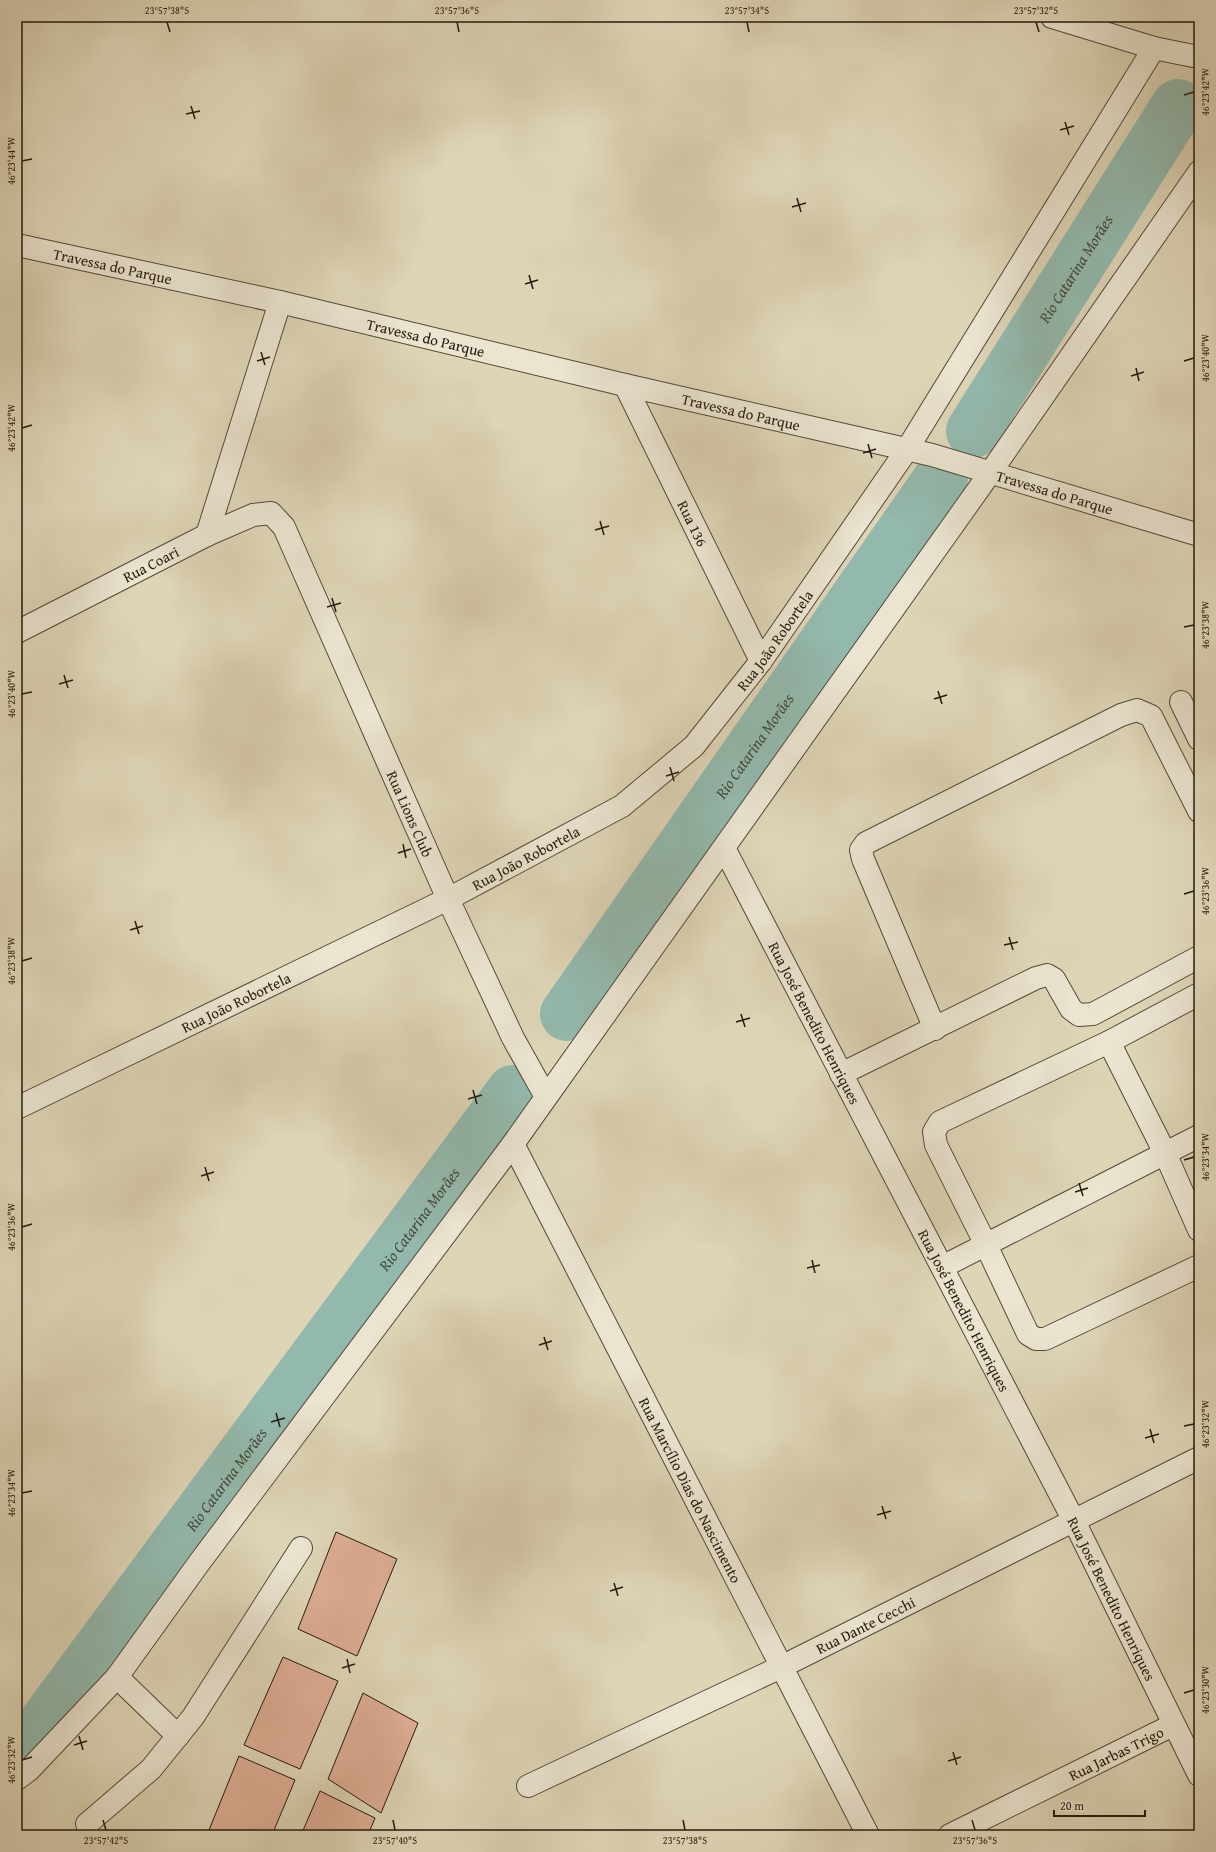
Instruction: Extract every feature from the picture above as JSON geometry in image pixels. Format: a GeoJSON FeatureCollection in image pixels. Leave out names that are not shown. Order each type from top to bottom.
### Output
{"type":"FeatureCollection","features":[{"type":"Feature","properties":{"kind":"street"},"geometry":{"type":"LineString","coordinates":[[1052,17],[1154,48],[1197,59]]}},
{"type":"Feature","properties":{"kind":"street","name":"Rua João Robortela"},"geometry":{"type":"LineString","coordinates":[[17,1108],[448,899],[622,806],[694,746],[761,661],[906,451],[1154,48]]}},
{"type":"Feature","properties":{"kind":"street"},"geometry":{"type":"LineString","coordinates":[[17,1779],[28,1770],[117,1677],[199,1563],[513,1144],[990,473],[1199,172]]}},
{"type":"Feature","properties":{"kind":"street","name":"Travessa do Parque"},"geometry":{"type":"LineString","coordinates":[[17,245],[280,302],[906,451],[932,455],[1199,535]]}},
{"type":"Feature","properties":{"kind":"street"},"geometry":{"type":"LineString","coordinates":[[207,535],[280,302]]}},
{"type":"Feature","properties":{"kind":"street","name":"Rua 136"},"geometry":{"type":"LineString","coordinates":[[625,385],[761,661]]}},
{"type":"Feature","properties":{"kind":"street","name":"Rua Coari"},"geometry":{"type":"LineString","coordinates":[[17,632],[207,535],[253,515],[271,513],[284,527]]}},
{"type":"Feature","properties":{"kind":"street","name":"Rua Lions Club"},"geometry":{"type":"LineString","coordinates":[[284,527],[448,899],[513,1038],[546,1097]]}},
{"type":"Feature","properties":{"kind":"street"},"geometry":{"type":"LineString","coordinates":[[1181,702],[1199,739]]}},
{"type":"Feature","properties":{"kind":"street"},"geometry":{"type":"LineString","coordinates":[[935,1029],[863,859],[861,850],[866,843],[1121,715],[1136,710],[1151,716],[1199,811]]}},
{"type":"Feature","properties":{"kind":"street","name":"Rua José Benedito Henriques"},"geometry":{"type":"LineString","coordinates":[[724,848],[1074,1521],[1199,1775]]}},
{"type":"Feature","properties":{"kind":"street"},"geometry":{"type":"LineString","coordinates":[[841,1074],[1036,978],[1047,975],[1054,979],[1071,1009],[1079,1015],[1094,1014],[1199,957]]}},
{"type":"Feature","properties":{"kind":"street"},"geometry":{"type":"LineString","coordinates":[[1199,994],[1109,1042],[940,1122],[934,1132],[936,1145],[1028,1334],[1036,1339],[1045,1339],[1199,1266]]}},
{"type":"Feature","properties":{"kind":"street"},"geometry":{"type":"LineString","coordinates":[[1109,1042],[1165,1153],[1199,1230]]}},
{"type":"Feature","properties":{"kind":"street"},"geometry":{"type":"LineString","coordinates":[[942,1267],[1199,1136]]}},
{"type":"Feature","properties":{"kind":"street","name":"Rua Marcílio Dias do Nascimento"},"geometry":{"type":"LineString","coordinates":[[513,1144],[868,1835]]}},
{"type":"Feature","properties":{"kind":"street","name":"Rua Dante Cecchi"},"geometry":{"type":"LineString","coordinates":[[528,1786],[781,1667],[1199,1458]]}},
{"type":"Feature","properties":{"kind":"street"},"geometry":{"type":"LineString","coordinates":[[87,1824],[151,1768],[194,1717],[301,1548]]}},
{"type":"Feature","properties":{"kind":"street"},"geometry":{"type":"LineString","coordinates":[[117,1677],[178,1736]]}},
{"type":"Feature","properties":{"kind":"street","name":"Rua Jarbas Trigo"},"geometry":{"type":"LineString","coordinates":[[950,1835],[1174,1725]]}},
{"type":"Feature","properties":{"kind":"building"},"geometry":{"type":"Polygon","coordinates":[[[336,1532],[397,1559],[357,1656],[298,1629],[336,1532]]]}},
{"type":"Feature","properties":{"kind":"building"},"geometry":{"type":"Polygon","coordinates":[[[283,1657],[338,1681],[300,1769],[244,1745],[283,1657]]]}},
{"type":"Feature","properties":{"kind":"building"},"geometry":{"type":"Polygon","coordinates":[[[363,1693],[418,1723],[381,1813],[328,1779],[363,1693]]]}},
{"type":"Feature","properties":{"kind":"building"},"geometry":{"type":"Polygon","coordinates":[[[239,1756],[295,1780],[272,1835],[207,1835],[239,1756]]]}},
{"type":"Feature","properties":{"kind":"building"},"geometry":{"type":"Polygon","coordinates":[[[320,1791],[375,1818],[368,1835],[301,1835],[320,1791]]]}},
{"type":"Feature","properties":{"kind":"waterway","name":"Rio Catarina Morães"},"geometry":{"type":"LineString","coordinates":[[973,431],[1178,106]]}},
{"type":"Feature","properties":{"kind":"waterway","name":"Rio Catarina Morães"},"geometry":{"type":"LineString","coordinates":[[567,1014],[941,478]]}},
{"type":"Feature","properties":{"kind":"waterway","name":"Rio Catarina Morães"},"geometry":{"type":"LineString","coordinates":[[17,1743],[38,1733],[513,1092]]}}]}
